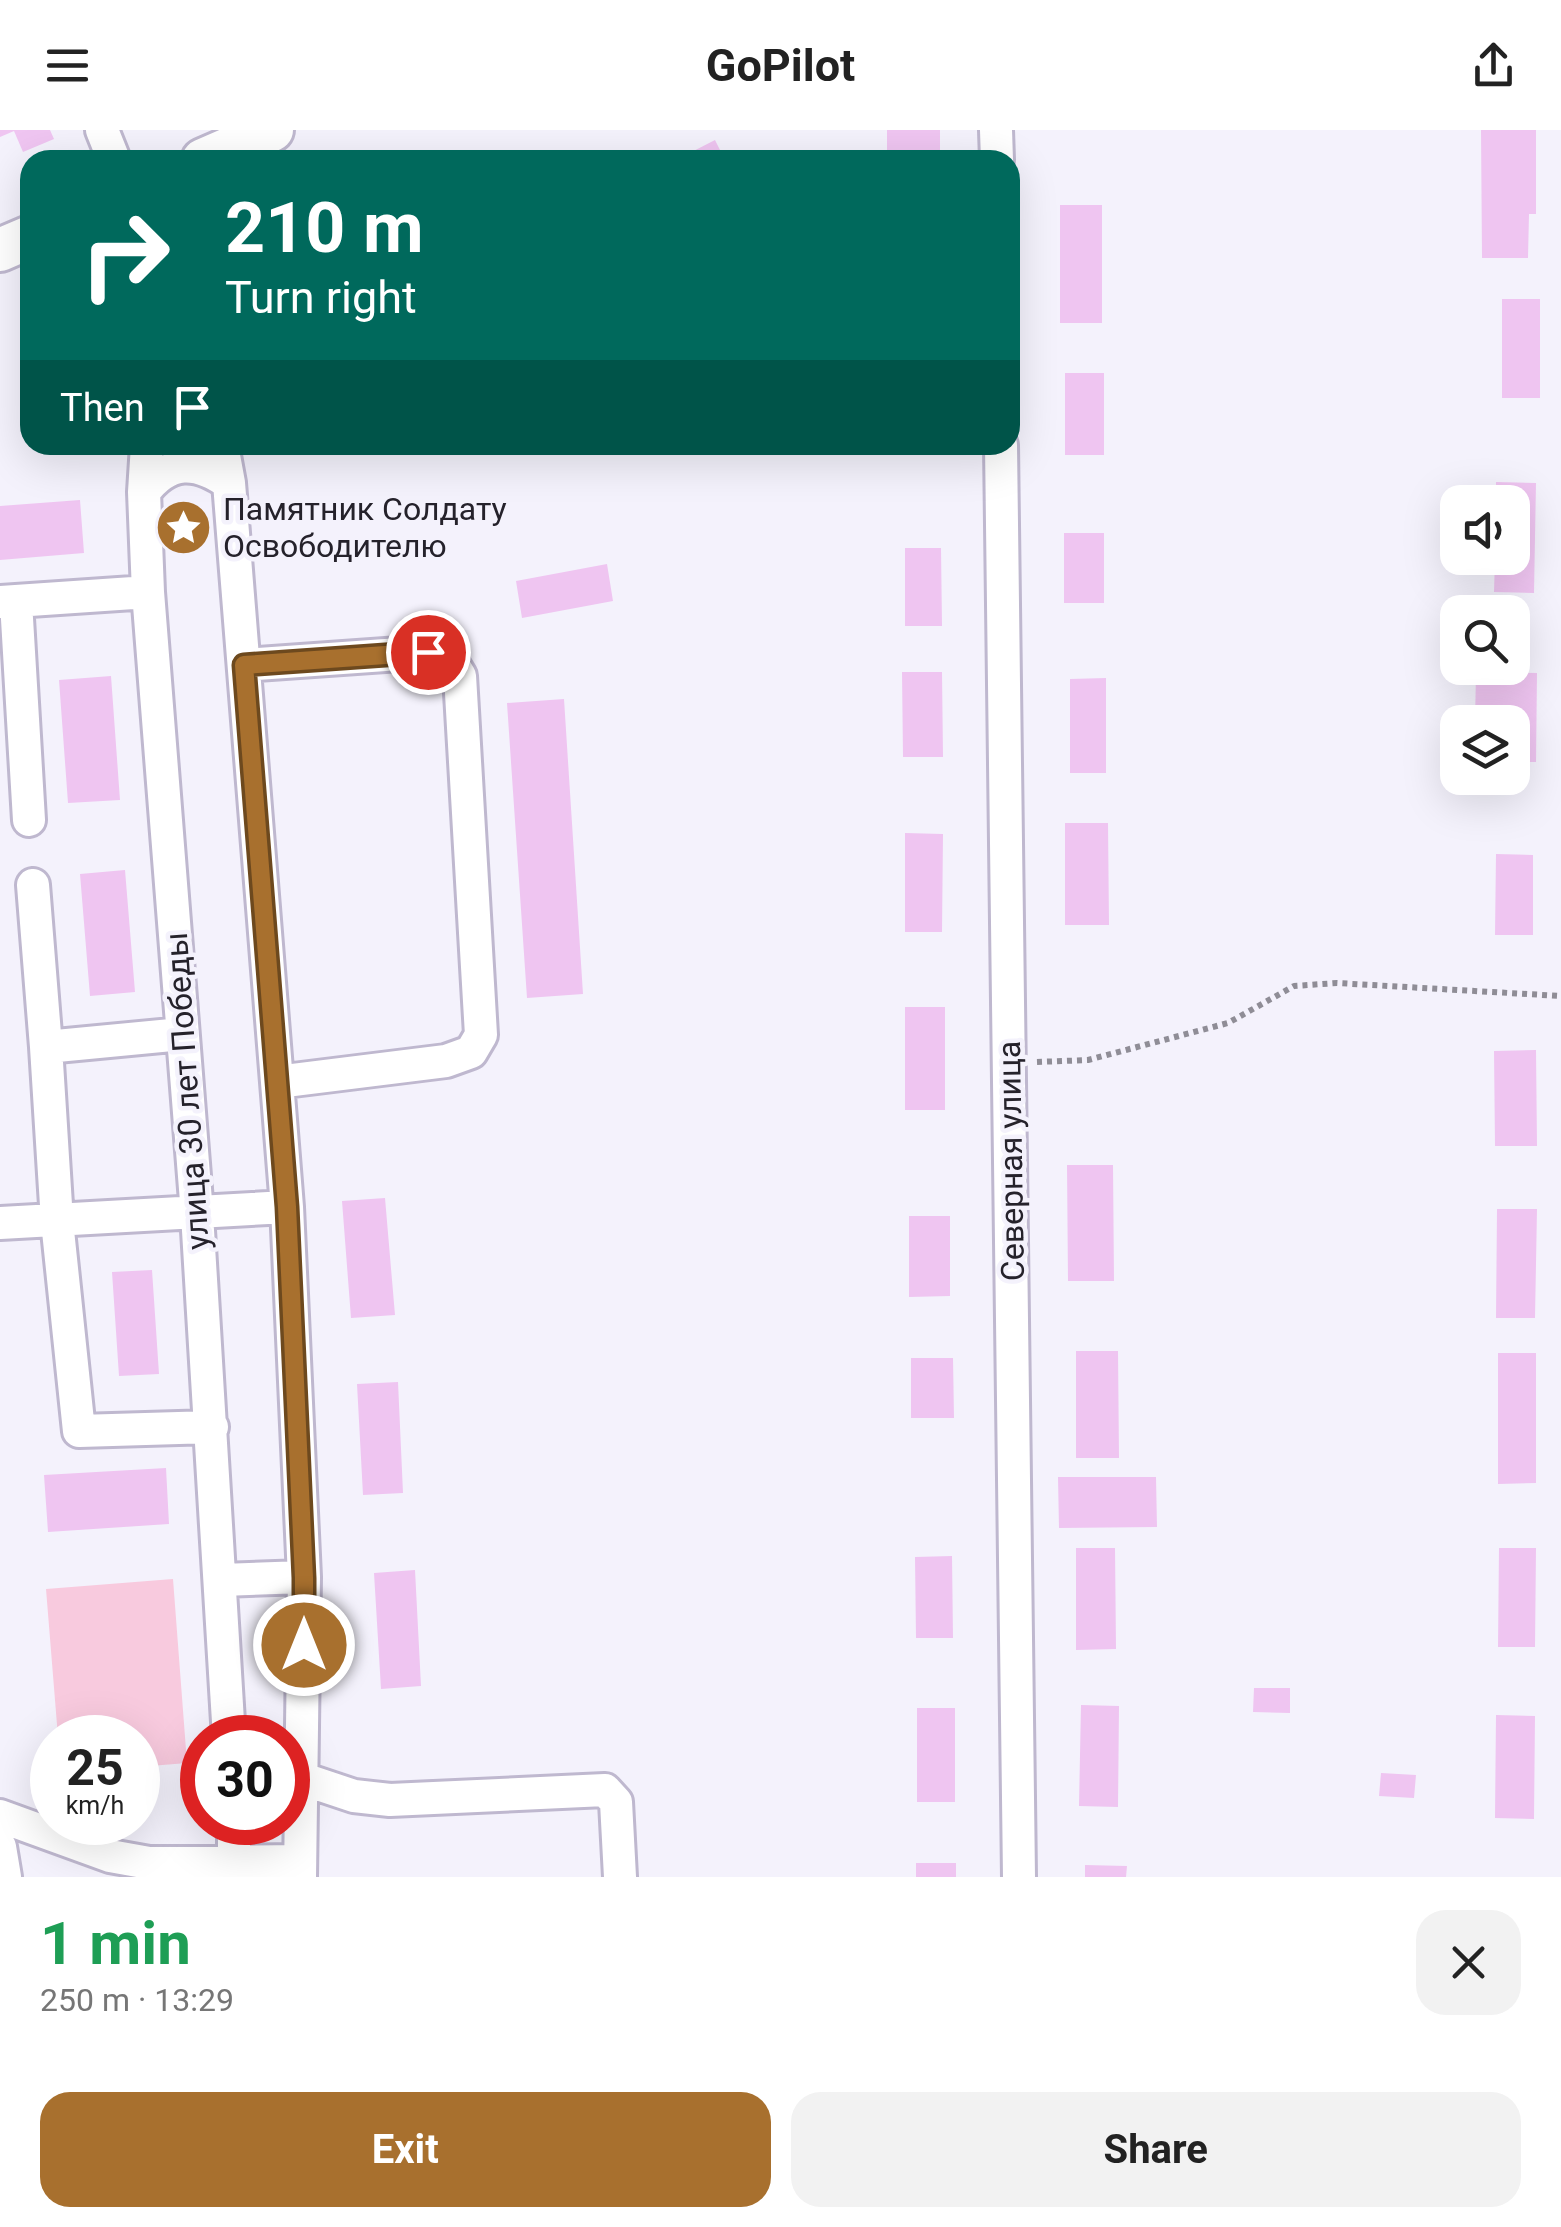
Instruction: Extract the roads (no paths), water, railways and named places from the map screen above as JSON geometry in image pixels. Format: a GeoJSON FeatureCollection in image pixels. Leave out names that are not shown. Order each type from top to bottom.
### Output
{"type":"FeatureCollection","features":[{"type":"Feature","properties":{"kind":"main road"},"geometry":{"type":"LineString","coordinates":[[226,150],[272,130]]}},
{"type":"Feature","properties":{"kind":"street","name":"улица 30 лет Победы"},"geometry":{"type":"LineString","coordinates":[[146,455],[148,592],[197,1214],[229,1715]]}},
{"type":"Feature","properties":{"kind":"street"},"geometry":{"type":"LineString","coordinates":[[224,455],[287,1207],[304,1578],[303,1715]]}},
{"type":"Feature","properties":{"kind":"street","name":"Северная улица"},"geometry":{"type":"LineString","coordinates":[[1001,455],[1019,1877]]}},
{"type":"Feature","properties":{"kind":"street"},"geometry":{"type":"LineString","coordinates":[[144,492],[157,474],[182,465],[210,470],[229,483]]}},
{"type":"Feature","properties":{"kind":"street"},"geometry":{"type":"LineString","coordinates":[[29,820],[8,602],[148,592]]}},
{"type":"Feature","properties":{"kind":"street"},"geometry":{"type":"LineString","coordinates":[[244,665],[428,652],[450,658],[460,676],[480,1035],[471,1052],[446,1060],[277,1082]]}},
{"type":"Feature","properties":{"kind":"street"},"geometry":{"type":"LineString","coordinates":[[33,885],[57,1222],[79,1431],[212,1427]]}},
{"type":"Feature","properties":{"kind":"street"},"geometry":{"type":"LineString","coordinates":[[46,1046],[182,1034]]}},
{"type":"Feature","properties":{"kind":"street"},"geometry":{"type":"LineString","coordinates":[[0,1224],[287,1207]]}},
{"type":"Feature","properties":{"kind":"street"},"geometry":{"type":"LineString","coordinates":[[222,1580],[304,1578]]}},
{"type":"Feature","properties":{"kind":"street"},"geometry":{"type":"LineString","coordinates":[[310,1789],[390,1800],[605,1790],[616,1802],[620,1877]]}},
{"type":"Feature","properties":{"kind":"street"},"geometry":{"type":"LineString","coordinates":[[0,1816],[110,1856],[149,1863],[234,1870],[300,1869]]}},
{"type":"Feature","properties":{"kind":"street"},"geometry":{"type":"LineString","coordinates":[[0,1847],[5,1877]]}},
{"type":"Feature","properties":{"kind":"place","name":"Памятник Солдату Освободителю"},"geometry":{"type":"Point","coordinates":[184,527]}}]}
